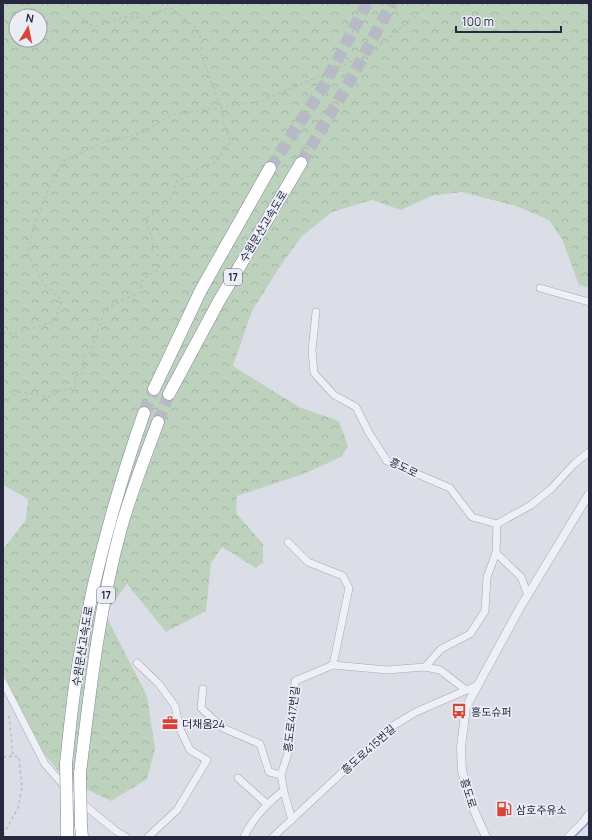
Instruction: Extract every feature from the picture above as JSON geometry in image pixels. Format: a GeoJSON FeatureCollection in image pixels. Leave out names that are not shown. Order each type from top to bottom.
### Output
{"type":"FeatureCollection","features":[{"type":"Feature","properties":{"kind":"highway","name":"수원문산고속도로"},"geometry":{"type":"LineString","coordinates":[[169,394],[219,301],[300,163]]}},
{"type":"Feature","properties":{"kind":"highway","name":"수원문산고속도로"},"geometry":{"type":"LineString","coordinates":[[154,389],[201,290],[270,168]]}},
{"type":"Feature","properties":{"kind":"highway","name":"수원문산고속도로"},"geometry":{"type":"LineString","coordinates":[[67,837],[66,764],[79,656],[92,590],[108,525],[124,468],[144,413]]}},
{"type":"Feature","properties":{"kind":"highway","name":"수원문산고속도로"},"geometry":{"type":"LineString","coordinates":[[81,831],[80,773],[94,660],[121,528],[139,472],[158,422]]}},
{"type":"Feature","properties":{"kind":"street"},"geometry":{"type":"LineString","coordinates":[[540,288],[589,302]]}},
{"type":"Feature","properties":{"kind":"street","name":"흥도로"},"geometry":{"type":"LineString","coordinates":[[316,312],[312,350],[314,373],[334,395],[356,407],[369,433],[387,461],[450,488],[472,517],[497,524]]}},
{"type":"Feature","properties":{"kind":"street"},"geometry":{"type":"LineString","coordinates":[[425,667],[441,649],[470,634],[485,611],[487,577],[496,553],[497,524],[531,505],[551,489],[574,464],[589,452]]}},
{"type":"Feature","properties":{"kind":"street","name":"흥도로"},"geometry":{"type":"LineString","coordinates":[[486,837],[474,810],[462,771],[461,747],[466,707],[528,595],[589,494]]}},
{"type":"Feature","properties":{"kind":"street"},"geometry":{"type":"LineString","coordinates":[[288,542],[308,562],[343,576],[349,588],[333,665]]}},
{"type":"Feature","properties":{"kind":"street"},"geometry":{"type":"LineString","coordinates":[[496,553],[521,577],[528,595]]}},
{"type":"Feature","properties":{"kind":"street"},"geometry":{"type":"LineString","coordinates":[[137,663],[159,684],[175,706],[180,729],[190,750],[207,760],[177,810],[148,837]]}},
{"type":"Feature","properties":{"kind":"street","name":"흥도로417번길"},"geometry":{"type":"LineString","coordinates":[[292,820],[283,791],[281,775],[288,753],[295,681],[333,665],[387,670],[425,667],[440,670],[466,690]]}},
{"type":"Feature","properties":{"kind":"street"},"geometry":{"type":"LineString","coordinates":[[3,682],[45,764],[72,795],[116,831],[126,837]]}},
{"type":"Feature","properties":{"kind":"street","name":"흥도로415번길"},"geometry":{"type":"LineString","coordinates":[[273,837],[391,727],[416,712],[478,685]]}},
{"type":"Feature","properties":{"kind":"street"},"geometry":{"type":"LineString","coordinates":[[203,689],[201,708],[224,728],[260,744],[269,772],[281,775]]}},
{"type":"Feature","properties":{"kind":"street"},"geometry":{"type":"LineString","coordinates":[[238,778],[267,804]]}},
{"type":"Feature","properties":{"kind":"street"},"geometry":{"type":"LineString","coordinates":[[244,837],[251,823],[267,804],[283,791]]}},
{"type":"Feature","properties":{"kind":"street"},"geometry":{"type":"LineString","coordinates":[[568,837],[589,814]]}},
{"type":"Feature","properties":{"kind":"path"},"geometry":{"type":"LineString","coordinates":[[3,402],[20,392],[52,398],[58,391],[75,388],[75,376],[82,372],[84,366],[83,358],[90,353],[105,310],[126,298],[136,295],[140,291],[144,278],[158,270],[160,257],[153,251],[152,236],[146,226],[148,217],[163,209],[172,198],[177,181],[188,177],[199,168],[215,163],[230,142],[230,137],[223,124],[224,119],[221,107],[201,54],[202,42],[198,30],[170,7],[146,18],[123,17],[98,26],[85,24],[82,18],[62,3]]}},
{"type":"Feature","properties":{"kind":"path"},"geometry":{"type":"LineString","coordinates":[[3,333],[18,333],[55,321],[62,300],[44,284],[28,254],[34,226],[48,190],[63,161],[104,142],[140,134],[171,115],[262,101],[367,55],[430,3]]}},
{"type":"Feature","properties":{"kind":"path"},"geometry":{"type":"LineString","coordinates":[[13,756],[9,716],[15,704]]}},
{"type":"Feature","properties":{"kind":"path"},"geometry":{"type":"LineString","coordinates":[[3,758],[13,756],[19,757],[22,788],[18,808],[3,835]]}},
{"type":"Feature","properties":{"kind":"green space"},"geometry":{"type":"Polygon","coordinates":[[[3,3],[589,3],[589,288],[579,285],[562,239],[549,220],[516,206],[462,192],[431,196],[401,210],[372,200],[332,212],[301,237],[279,268],[252,311],[233,366],[299,407],[339,421],[348,446],[341,457],[306,473],[237,496],[236,513],[263,544],[263,562],[256,568],[222,547],[211,563],[206,611],[166,632],[127,584],[105,614],[147,696],[155,749],[147,779],[111,801],[65,779],[33,740],[3,672],[3,549],[26,520],[28,499],[3,485],[3,3]]]}},
{"type":"Feature","properties":{"kind":"waterway"},"geometry":{"type":"LineString","coordinates":[[574,837],[589,822]]}},
{"type":"Feature","properties":{"kind":"tunnel"},"geometry":{"type":"LineString","coordinates":[[270,168],[324,86],[367,3]]}},
{"type":"Feature","properties":{"kind":"tunnel"},"geometry":{"type":"LineString","coordinates":[[301,163],[347,86],[392,3]]}},
{"type":"Feature","properties":{"kind":"tunnel"},"geometry":{"type":"LineString","coordinates":[[144,413],[154,389]]}},
{"type":"Feature","properties":{"kind":"tunnel"},"geometry":{"type":"LineString","coordinates":[[158,422],[169,394]]}},
{"type":"Feature","properties":{"kind":"place","name":"흥도슈퍼"},"geometry":{"type":"Point","coordinates":[459,711]}},
{"type":"Feature","properties":{"kind":"place","name":"더채움24"},"geometry":{"type":"Point","coordinates":[170,723]}},
{"type":"Feature","properties":{"kind":"place","name":"삼호주유소"},"geometry":{"type":"Point","coordinates":[504,809]}}]}
